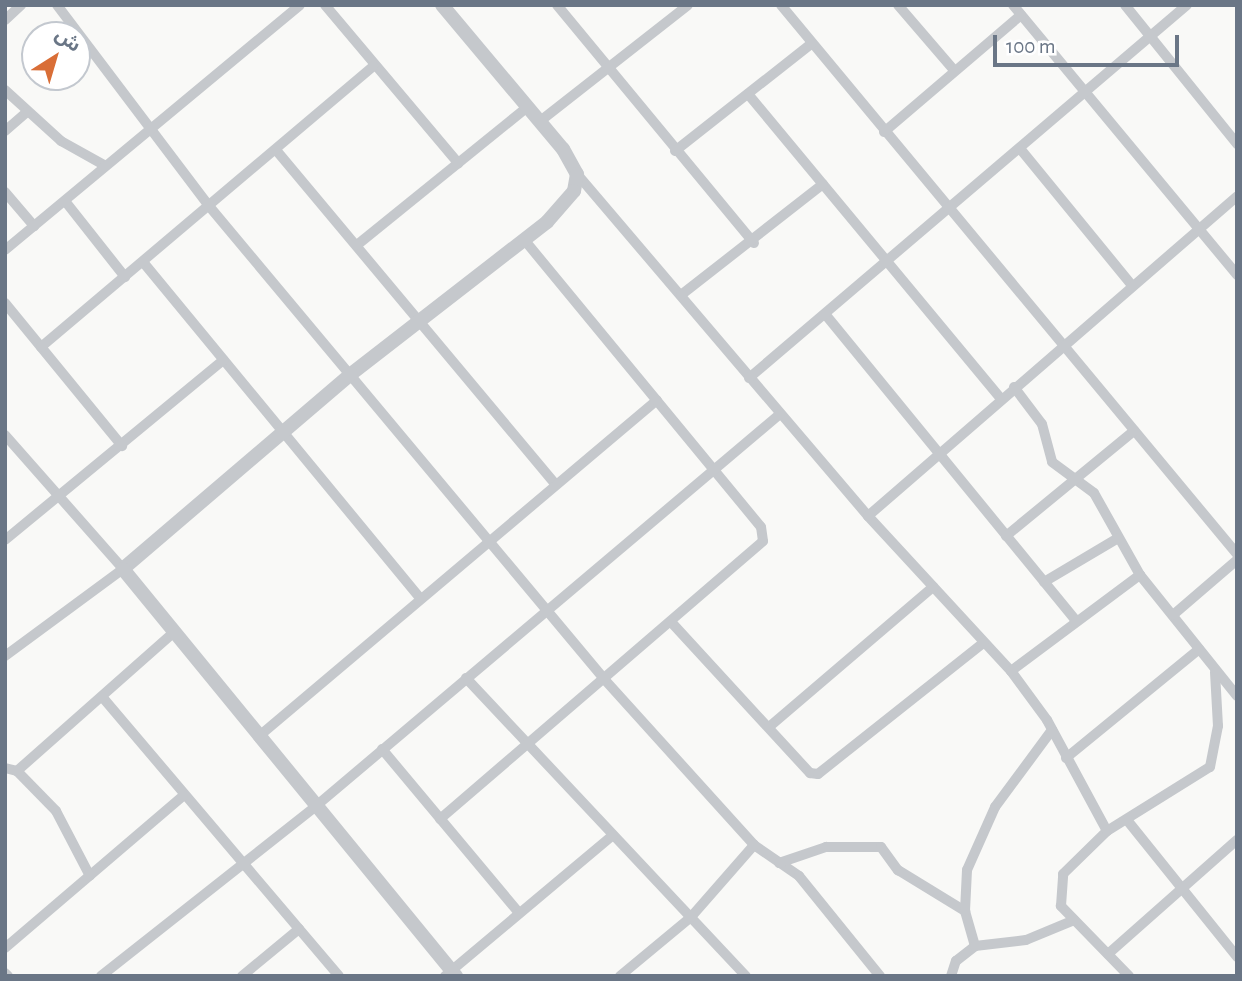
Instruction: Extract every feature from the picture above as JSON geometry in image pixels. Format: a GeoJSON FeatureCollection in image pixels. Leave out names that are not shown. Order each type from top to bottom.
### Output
{"type":"FeatureCollection","features":[{"type":"Feature","properties":{"kind":"street"},"geometry":{"type":"LineString","coordinates":[[5,20],[21,5]]}},
{"type":"Feature","properties":{"kind":"street"},"geometry":{"type":"LineString","coordinates":[[57,5],[149,131],[209,206],[606,680],[754,845],[799,876],[880,976]]}},
{"type":"Feature","properties":{"kind":"street"},"geometry":{"type":"LineString","coordinates":[[5,250],[300,5]]}},
{"type":"Feature","properties":{"kind":"street"},"geometry":{"type":"LineString","coordinates":[[325,5],[373,66],[458,163]]}},
{"type":"Feature","properties":{"kind":"street"},"geometry":{"type":"LineString","coordinates":[[442,5],[539,122],[577,174],[749,378],[869,516],[983,643],[1012,671],[1052,730],[1107,831]]}},
{"type":"Feature","properties":{"kind":"street"},"geometry":{"type":"LineString","coordinates":[[557,5],[675,151],[754,243]]}},
{"type":"Feature","properties":{"kind":"street"},"geometry":{"type":"LineString","coordinates":[[539,122],[610,69],[674,9],[688,5]]}},
{"type":"Feature","properties":{"kind":"street"},"geometry":{"type":"LineString","coordinates":[[781,5],[1237,554]]}},
{"type":"Feature","properties":{"kind":"street"},"geometry":{"type":"LineString","coordinates":[[898,5],[954,70]]}},
{"type":"Feature","properties":{"kind":"street"},"geometry":{"type":"LineString","coordinates":[[1013,5],[1237,275]]}},
{"type":"Feature","properties":{"kind":"street"},"geometry":{"type":"LineString","coordinates":[[1125,5],[1237,144]]}},
{"type":"Feature","properties":{"kind":"street"},"geometry":{"type":"LineString","coordinates":[[749,378],[1022,151],[1187,5]]}},
{"type":"Feature","properties":{"kind":"street"},"geometry":{"type":"LineString","coordinates":[[884,132],[1021,15]]}},
{"type":"Feature","properties":{"kind":"street"},"geometry":{"type":"LineString","coordinates":[[675,151],[811,44]]}},
{"type":"Feature","properties":{"kind":"street"},"geometry":{"type":"LineString","coordinates":[[41,347],[373,66]]}},
{"type":"Feature","properties":{"kind":"street"},"geometry":{"type":"LineString","coordinates":[[5,90],[27,112],[106,166]]}},
{"type":"Feature","properties":{"kind":"street"},"geometry":{"type":"LineString","coordinates":[[748,94],[886,264],[1001,399]]}},
{"type":"Feature","properties":{"kind":"street"},"geometry":{"type":"LineString","coordinates":[[357,245],[526,108]]}},
{"type":"Feature","properties":{"kind":"street"},"geometry":{"type":"LineString","coordinates":[[5,131],[27,112]]}},
{"type":"Feature","properties":{"kind":"street"},"geometry":{"type":"LineString","coordinates":[[276,150],[555,484]]}},
{"type":"Feature","properties":{"kind":"street"},"geometry":{"type":"LineString","coordinates":[[1022,151],[1131,284]]}},
{"type":"Feature","properties":{"kind":"street"},"geometry":{"type":"LineString","coordinates":[[6,655],[123,569],[351,374],[524,239],[568,199],[577,174]]}},
{"type":"Feature","properties":{"kind":"street"},"geometry":{"type":"LineString","coordinates":[[681,295],[754,243],[823,184]]}},
{"type":"Feature","properties":{"kind":"street"},"geometry":{"type":"LineString","coordinates":[[5,192],[34,226]]}},
{"type":"Feature","properties":{"kind":"street"},"geometry":{"type":"LineString","coordinates":[[869,516],[1131,284],[1237,196]]}},
{"type":"Feature","properties":{"kind":"street"},"geometry":{"type":"LineString","coordinates":[[65,201],[125,277]]}},
{"type":"Feature","properties":{"kind":"street"},"geometry":{"type":"LineString","coordinates":[[440,819],[606,680],[763,541],[761,527],[524,239]]}},
{"type":"Feature","properties":{"kind":"street"},"geometry":{"type":"LineString","coordinates":[[143,262],[282,435],[420,598]]}},
{"type":"Feature","properties":{"kind":"street"},"geometry":{"type":"LineString","coordinates":[[5,303],[122,446]]}},
{"type":"Feature","properties":{"kind":"street"},"geometry":{"type":"LineString","coordinates":[[825,314],[1076,621]]}},
{"type":"Feature","properties":{"kind":"street"},"geometry":{"type":"LineString","coordinates":[[5,540],[58,500],[223,360]]}},
{"type":"Feature","properties":{"kind":"street"},"geometry":{"type":"LineString","coordinates":[[1014,387],[1042,424],[1052,462],[1079,476],[1140,575],[1215,672],[1237,696]]}},
{"type":"Feature","properties":{"kind":"street"},"geometry":{"type":"LineString","coordinates":[[258,737],[657,400]]}},
{"type":"Feature","properties":{"kind":"street"},"geometry":{"type":"LineString","coordinates":[[101,976],[243,859],[316,806],[780,414]]}},
{"type":"Feature","properties":{"kind":"street"},"geometry":{"type":"LineString","coordinates":[[1006,536],[1134,432]]}},
{"type":"Feature","properties":{"kind":"street"},"geometry":{"type":"LineString","coordinates":[[5,435],[58,500],[123,569],[175,631],[451,974],[613,835]]}},
{"type":"Feature","properties":{"kind":"street"},"geometry":{"type":"LineString","coordinates":[[1044,582],[1118,538]]}},
{"type":"Feature","properties":{"kind":"street"},"geometry":{"type":"LineString","coordinates":[[1173,615],[1237,560]]}},
{"type":"Feature","properties":{"kind":"street"},"geometry":{"type":"LineString","coordinates":[[1012,671],[1140,575]]}},
{"type":"Feature","properties":{"kind":"street"},"geometry":{"type":"LineString","coordinates":[[769,727],[933,587]]}},
{"type":"Feature","properties":{"kind":"street"},"geometry":{"type":"LineString","coordinates":[[672,623],[769,727],[818,774],[983,643]]}},
{"type":"Feature","properties":{"kind":"street"},"geometry":{"type":"LineString","coordinates":[[90,876],[56,811],[11,769],[104,699],[175,631]]}},
{"type":"Feature","properties":{"kind":"street"},"geometry":{"type":"LineString","coordinates":[[1066,758],[1199,649]]}},
{"type":"Feature","properties":{"kind":"street"},"geometry":{"type":"LineString","coordinates":[[1129,976],[1074,920],[1058,895],[1063,874],[1107,831],[1210,767],[1218,726],[1215,672]]}},
{"type":"Feature","properties":{"kind":"street"},"geometry":{"type":"LineString","coordinates":[[466,678],[746,976]]}},
{"type":"Feature","properties":{"kind":"street"},"geometry":{"type":"LineString","coordinates":[[104,699],[183,796],[243,859],[339,976]]}},
{"type":"Feature","properties":{"kind":"street"},"geometry":{"type":"LineString","coordinates":[[975,946],[965,911],[967,870],[988,819],[1052,730]]}},
{"type":"Feature","properties":{"kind":"street"},"geometry":{"type":"LineString","coordinates":[[382,749],[519,913]]}},
{"type":"Feature","properties":{"kind":"street"},"geometry":{"type":"LineString","coordinates":[[5,948],[183,796]]}},
{"type":"Feature","properties":{"kind":"street"},"geometry":{"type":"LineString","coordinates":[[1127,820],[1237,957]]}},
{"type":"Feature","properties":{"kind":"street"},"geometry":{"type":"LineString","coordinates":[[1108,954],[1237,840]]}},
{"type":"Feature","properties":{"kind":"street"},"geometry":{"type":"LineString","coordinates":[[620,976],[691,917],[754,845]]}},
{"type":"Feature","properties":{"kind":"street"},"geometry":{"type":"LineString","coordinates":[[779,863],[826,846],[881,847],[898,870],[965,911]]}},
{"type":"Feature","properties":{"kind":"street"},"geometry":{"type":"LineString","coordinates":[[951,976],[956,961],[975,946],[1026,940],[1074,920]]}},
{"type":"Feature","properties":{"kind":"street"},"geometry":{"type":"LineString","coordinates":[[242,976],[299,929]]}}]}
